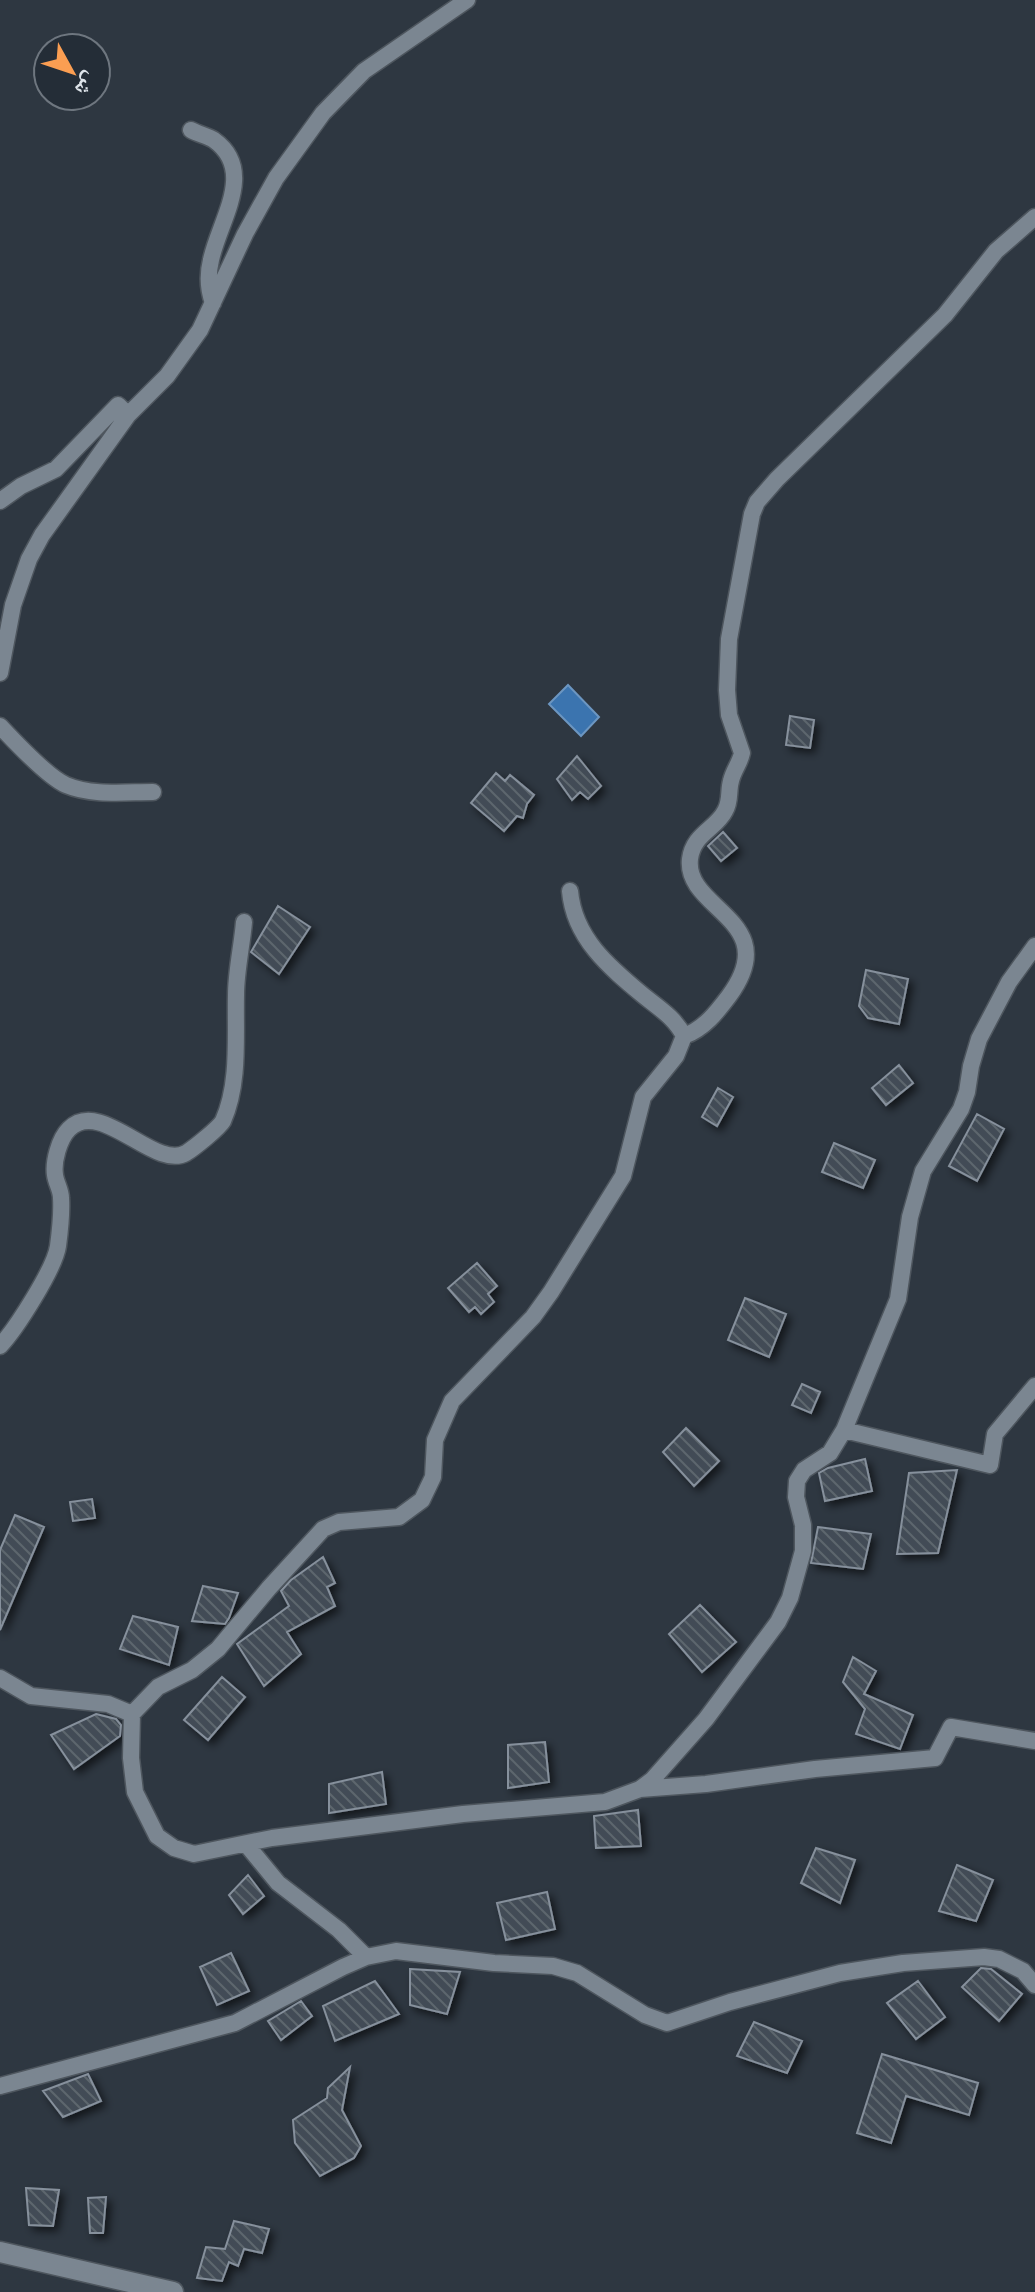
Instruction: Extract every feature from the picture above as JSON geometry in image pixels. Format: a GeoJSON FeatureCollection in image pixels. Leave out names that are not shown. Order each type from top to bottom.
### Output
{"type":"FeatureCollection","features":[{"type":"Feature","properties":{"kind":"street"},"geometry":{"type":"LineString","coordinates":[[0,673],[6,631],[29,559],[42,535],[128,415],[180,360],[200,330],[245,234],[276,178],[323,113],[364,71],[467,0]]}},
{"type":"Feature","properties":{"kind":"street"},"geometry":{"type":"LineString","coordinates":[[191,130],[212,138],[224,150],[232,161],[236,177],[210,261],[209,290],[213,303]]}},
{"type":"Feature","properties":{"kind":"street"},"geometry":{"type":"LineString","coordinates":[[1035,217],[996,251],[945,315],[777,479],[754,508],[727,660],[729,715],[742,753],[730,782],[726,810],[700,836],[689,863],[694,881],[743,935],[744,959],[734,989],[699,1029],[684,1036],[676,1056],[643,1097],[633,1127],[626,1166],[610,1200],[578,1245],[542,1306],[452,1401],[435,1440],[433,1477],[422,1500],[399,1517],[339,1522],[323,1529],[218,1649],[192,1670],[158,1687],[132,1714],[131,1758],[135,1792],[157,1836],[174,1848],[194,1854],[272,1838],[463,1814],[605,1802],[640,1789],[935,1758],[951,1727],[1035,1741]]}},
{"type":"Feature","properties":{"kind":"street"},"geometry":{"type":"LineString","coordinates":[[0,501],[21,486],[56,469],[118,405],[128,415]]}},
{"type":"Feature","properties":{"kind":"street"},"geometry":{"type":"LineString","coordinates":[[0,726],[55,779],[68,786],[125,794],[153,792]]}},
{"type":"Feature","properties":{"kind":"street"},"geometry":{"type":"LineString","coordinates":[[570,891],[572,908],[584,936],[621,977],[675,1021],[684,1036]]}},
{"type":"Feature","properties":{"kind":"street"},"geometry":{"type":"LineString","coordinates":[[0,1346],[35,1294],[58,1251],[62,1196],[54,1172],[58,1149],[69,1129],[85,1121],[101,1124],[163,1155],[184,1155],[221,1124],[230,1099],[244,922]]}},
{"type":"Feature","properties":{"kind":"street"},"geometry":{"type":"LineString","coordinates":[[640,1789],[675,1757],[778,1622],[799,1574],[803,1551],[797,1481],[804,1470],[830,1453],[844,1430],[898,1299],[910,1217],[923,1171],[961,1109],[979,1039],[1009,982],[1035,946]]}},
{"type":"Feature","properties":{"kind":"street"},"geometry":{"type":"LineString","coordinates":[[844,1430],[990,1465],[995,1434],[1035,1386]]}},
{"type":"Feature","properties":{"kind":"street"},"geometry":{"type":"LineString","coordinates":[[0,1678],[31,1696],[108,1704],[132,1714]]}},
{"type":"Feature","properties":{"kind":"street"},"geometry":{"type":"LineString","coordinates":[[246,1844],[278,1883],[339,1930],[366,1957]]}},
{"type":"Feature","properties":{"kind":"street"},"geometry":{"type":"LineString","coordinates":[[0,2086],[235,2023],[315,1980],[366,1957],[396,1951],[494,1963],[553,1966],[577,1973],[645,2015],[667,2023],[730,2002],[840,1973],[903,1963],[984,1957],[999,1959],[1023,1971],[1035,1985]]}},
{"type":"Feature","properties":{"kind":"street"},"geometry":{"type":"LineString","coordinates":[[0,2252],[173,2292]]}},
{"type":"Feature","properties":{"kind":"water"},"geometry":{"type":"Polygon","coordinates":[[[568,685],[599,717],[581,736],[549,704],[568,685]]]}},
{"type":"Feature","properties":{"kind":"building"},"geometry":{"type":"Polygon","coordinates":[[[790,716],[814,720],[810,748],[786,745],[790,716]]]}},
{"type":"Feature","properties":{"kind":"building"},"geometry":{"type":"Polygon","coordinates":[[[577,756],[601,786],[588,799],[580,792],[572,800],[557,779],[577,756]]]}},
{"type":"Feature","properties":{"kind":"building"},"geometry":{"type":"Polygon","coordinates":[[[496,773],[505,781],[510,775],[534,795],[527,804],[523,818],[517,816],[504,831],[471,803],[496,773]]]}},
{"type":"Feature","properties":{"kind":"building"},"geometry":{"type":"Polygon","coordinates":[[[723,832],[737,848],[721,861],[708,846],[723,832]]]}},
{"type":"Feature","properties":{"kind":"building"},"geometry":{"type":"Polygon","coordinates":[[[278,906],[310,927],[279,974],[251,952],[278,906]]]}},
{"type":"Feature","properties":{"kind":"building"},"geometry":{"type":"Polygon","coordinates":[[[866,970],[908,979],[899,1024],[868,1018],[859,1006],[866,970]]]}},
{"type":"Feature","properties":{"kind":"building"},"geometry":{"type":"Polygon","coordinates":[[[899,1065],[913,1083],[886,1105],[872,1088],[899,1065]]]}},
{"type":"Feature","properties":{"kind":"building"},"geometry":{"type":"Polygon","coordinates":[[[718,1088],[733,1097],[717,1126],[702,1117],[718,1088]]]}},
{"type":"Feature","properties":{"kind":"building"},"geometry":{"type":"Polygon","coordinates":[[[977,1114],[1004,1129],[977,1181],[949,1166],[977,1114]]]}},
{"type":"Feature","properties":{"kind":"building"},"geometry":{"type":"Polygon","coordinates":[[[834,1143],[875,1160],[863,1188],[822,1172],[834,1143]]]}},
{"type":"Feature","properties":{"kind":"building"},"geometry":{"type":"Polygon","coordinates":[[[477,1263],[497,1286],[488,1294],[494,1302],[481,1314],[475,1307],[469,1312],[448,1288],[477,1263]]]}},
{"type":"Feature","properties":{"kind":"building"},"geometry":{"type":"Polygon","coordinates":[[[745,1298],[786,1314],[769,1357],[728,1340],[745,1298]]]}},
{"type":"Feature","properties":{"kind":"building"},"geometry":{"type":"Polygon","coordinates":[[[802,1384],[820,1392],[811,1413],[792,1405],[802,1384]]]}},
{"type":"Feature","properties":{"kind":"building"},"geometry":{"type":"Polygon","coordinates":[[[686,1428],[719,1461],[694,1486],[663,1452],[686,1428]]]}},
{"type":"Feature","properties":{"kind":"building"},"geometry":{"type":"Polygon","coordinates":[[[865,1459],[872,1491],[825,1501],[819,1473],[865,1459]]]}},
{"type":"Feature","properties":{"kind":"building"},"geometry":{"type":"Polygon","coordinates":[[[957,1470],[938,1553],[897,1554],[909,1473],[957,1470]]]}},
{"type":"Feature","properties":{"kind":"building"},"geometry":{"type":"Polygon","coordinates":[[[92,1499],[95,1518],[73,1521],[70,1502],[92,1499]]]}},
{"type":"Feature","properties":{"kind":"building"},"geometry":{"type":"Polygon","coordinates":[[[15,1515],[44,1527],[0,1630],[0,1550],[15,1515]]]}},
{"type":"Feature","properties":{"kind":"building"},"geometry":{"type":"Polygon","coordinates":[[[818,1527],[871,1534],[863,1569],[811,1563],[818,1527]]]}},
{"type":"Feature","properties":{"kind":"building"},"geometry":{"type":"Polygon","coordinates":[[[323,1557],[335,1583],[327,1587],[335,1606],[287,1632],[301,1654],[264,1686],[237,1644],[289,1606],[281,1591],[323,1557]]]}},
{"type":"Feature","properties":{"kind":"building"},"geometry":{"type":"Polygon","coordinates":[[[203,1586],[238,1593],[225,1624],[192,1621],[203,1586]]]}},
{"type":"Feature","properties":{"kind":"building"},"geometry":{"type":"Polygon","coordinates":[[[700,1605],[736,1642],[702,1672],[669,1634],[700,1605]]]}},
{"type":"Feature","properties":{"kind":"building"},"geometry":{"type":"Polygon","coordinates":[[[133,1616],[178,1627],[169,1665],[120,1649],[133,1616]]]}},
{"type":"Feature","properties":{"kind":"building"},"geometry":{"type":"Polygon","coordinates":[[[853,1657],[876,1671],[864,1694],[913,1715],[900,1749],[856,1734],[865,1709],[843,1682],[853,1657]]]}},
{"type":"Feature","properties":{"kind":"building"},"geometry":{"type":"Polygon","coordinates":[[[222,1677],[245,1697],[208,1740],[184,1720],[222,1677]]]}},
{"type":"Feature","properties":{"kind":"building"},"geometry":{"type":"Polygon","coordinates":[[[96,1714],[116,1719],[121,1725],[120,1736],[74,1769],[51,1735],[96,1714]]]}},
{"type":"Feature","properties":{"kind":"building"},"geometry":{"type":"Polygon","coordinates":[[[545,1742],[549,1782],[508,1788],[508,1745],[545,1742]]]}},
{"type":"Feature","properties":{"kind":"building"},"geometry":{"type":"Polygon","coordinates":[[[382,1772],[386,1804],[329,1813],[329,1784],[382,1772]]]}},
{"type":"Feature","properties":{"kind":"building"},"geometry":{"type":"Polygon","coordinates":[[[638,1810],[641,1846],[596,1848],[594,1816],[638,1810]]]}},
{"type":"Feature","properties":{"kind":"building"},"geometry":{"type":"Polygon","coordinates":[[[816,1848],[855,1860],[840,1903],[801,1883],[816,1848]]]}},
{"type":"Feature","properties":{"kind":"building"},"geometry":{"type":"Polygon","coordinates":[[[957,1865],[993,1880],[976,1921],[939,1911],[957,1865]]]}},
{"type":"Feature","properties":{"kind":"building"},"geometry":{"type":"Polygon","coordinates":[[[248,1875],[264,1896],[243,1914],[229,1895],[248,1875]]]}},
{"type":"Feature","properties":{"kind":"building"},"geometry":{"type":"Polygon","coordinates":[[[547,1892],[555,1929],[506,1940],[497,1903],[547,1892]]]}},
{"type":"Feature","properties":{"kind":"building"},"geometry":{"type":"Polygon","coordinates":[[[231,1953],[249,1991],[217,2005],[200,1967],[231,1953]]]}},
{"type":"Feature","properties":{"kind":"building"},"geometry":{"type":"Polygon","coordinates":[[[981,1968],[991,1969],[1022,1994],[999,2021],[962,1987],[981,1968]]]}},
{"type":"Feature","properties":{"kind":"building"},"geometry":{"type":"Polygon","coordinates":[[[410,1969],[460,1972],[447,2014],[410,2005],[410,1969]]]}},
{"type":"Feature","properties":{"kind":"building"},"geometry":{"type":"Polygon","coordinates":[[[375,1981],[399,2014],[335,2041],[323,2006],[375,1981]]]}},
{"type":"Feature","properties":{"kind":"building"},"geometry":{"type":"Polygon","coordinates":[[[918,1981],[945,2017],[916,2039],[887,2003],[918,1981]]]}},
{"type":"Feature","properties":{"kind":"building"},"geometry":{"type":"Polygon","coordinates":[[[301,2001],[312,2016],[281,2040],[268,2021],[301,2001]]]}},
{"type":"Feature","properties":{"kind":"building"},"geometry":{"type":"Polygon","coordinates":[[[754,2022],[802,2041],[787,2073],[737,2056],[754,2022]]]}},
{"type":"Feature","properties":{"kind":"building"},"geometry":{"type":"Polygon","coordinates":[[[882,2054],[978,2083],[969,2115],[906,2096],[891,2143],[857,2133],[882,2054]]]}},
{"type":"Feature","properties":{"kind":"building"},"geometry":{"type":"Polygon","coordinates":[[[350,2067],[342,2110],[361,2146],[354,2158],[320,2176],[295,2143],[293,2120],[327,2098],[328,2088],[350,2067]]]}},
{"type":"Feature","properties":{"kind":"building"},"geometry":{"type":"Polygon","coordinates":[[[88,2074],[101,2101],[63,2117],[43,2091],[88,2074]]]}},
{"type":"Feature","properties":{"kind":"building"},"geometry":{"type":"Polygon","coordinates":[[[26,2188],[59,2190],[53,2226],[29,2225],[26,2188]]]}},
{"type":"Feature","properties":{"kind":"building"},"geometry":{"type":"Polygon","coordinates":[[[106,2197],[103,2233],[90,2233],[88,2198],[106,2197]]]}},
{"type":"Feature","properties":{"kind":"building"},"geometry":{"type":"Polygon","coordinates":[[[234,2221],[269,2229],[262,2253],[244,2249],[238,2266],[229,2262],[222,2281],[197,2278],[206,2247],[225,2249],[234,2221]]]}}]}
